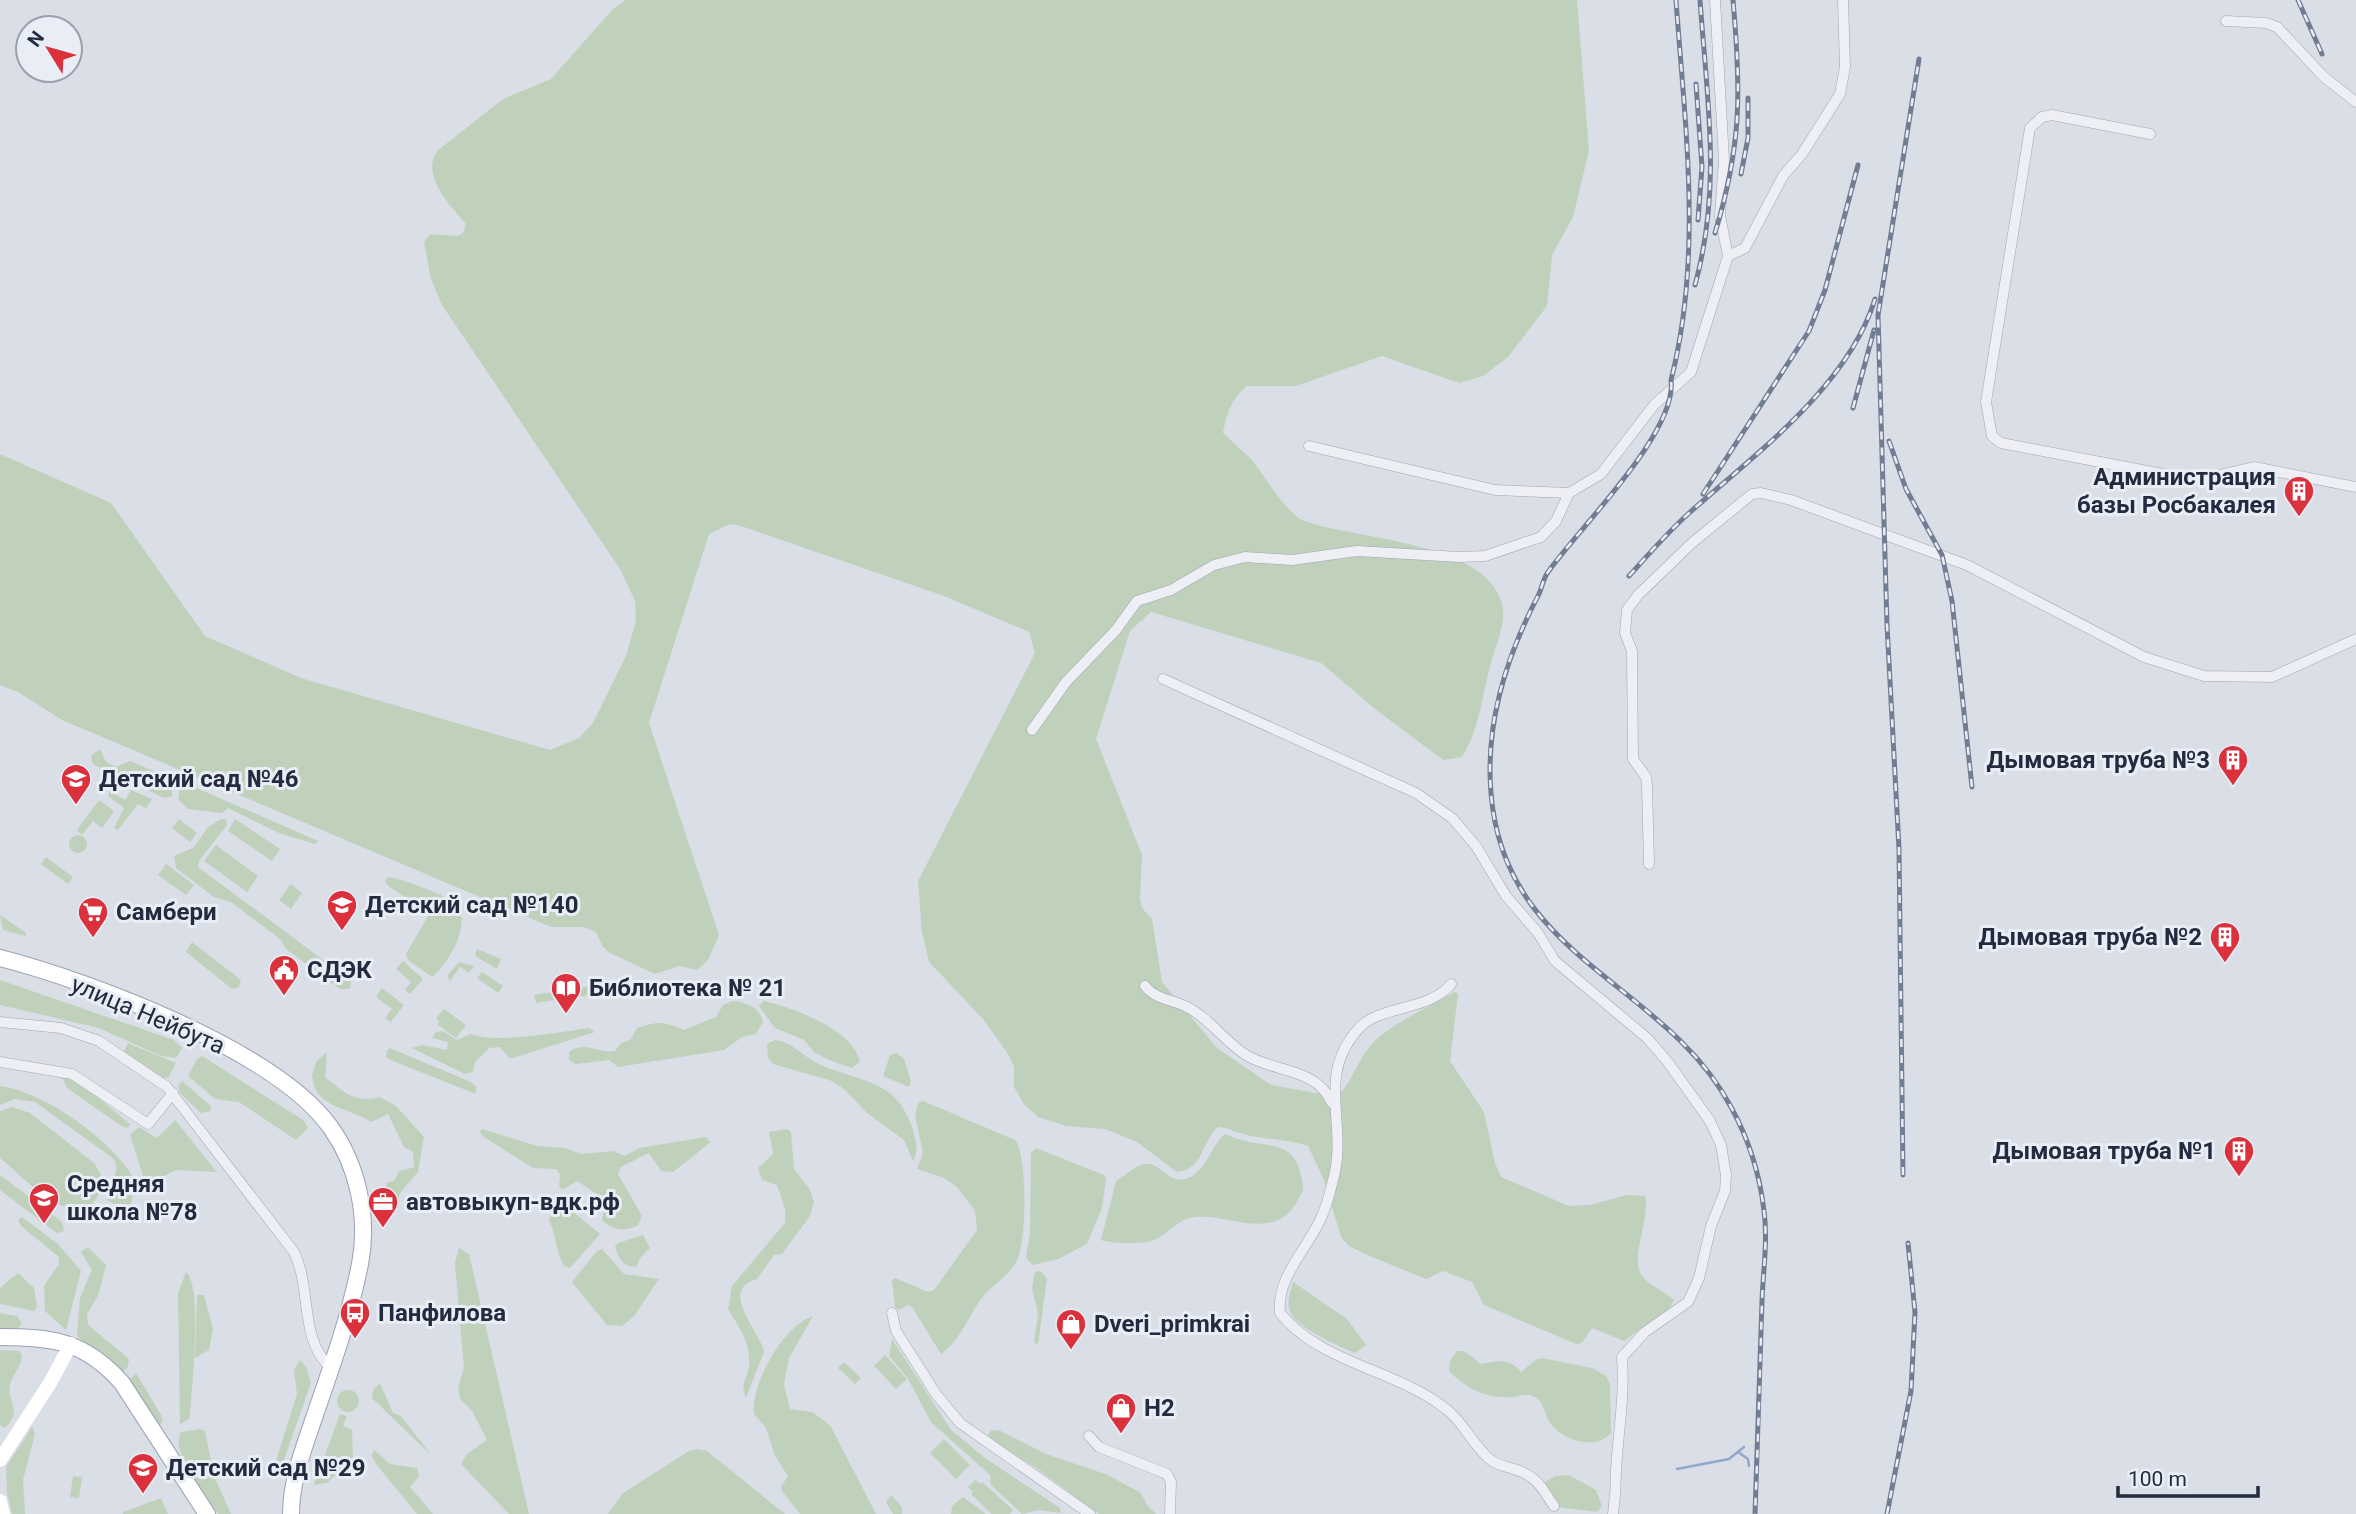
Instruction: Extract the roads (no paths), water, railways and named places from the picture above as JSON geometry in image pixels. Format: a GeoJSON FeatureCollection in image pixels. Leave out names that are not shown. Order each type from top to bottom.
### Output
{"type":"FeatureCollection","features":[{"type":"Feature","properties":{"kind":"main road","name":"улица Нейбута"},"geometry":{"type":"LineString","coordinates":[[0,958],[134,1004],[204,1035],[271,1075],[317,1111],[331,1127],[349,1159],[359,1191],[363,1224],[360,1264],[331,1368],[296,1475],[291,1514]]}},
{"type":"Feature","properties":{"kind":"main road"},"geometry":{"type":"LineString","coordinates":[[0,1337],[38,1337],[71,1344],[93,1355],[122,1383],[207,1514]]}},
{"type":"Feature","properties":{"kind":"street"},"geometry":{"type":"LineString","coordinates":[[1309,446],[1495,490],[1569,493],[1601,474],[1654,405],[1691,372],[1728,256],[1720,216],[1724,160],[1715,0]]}},
{"type":"Feature","properties":{"kind":"street"},"geometry":{"type":"LineString","coordinates":[[1728,256],[1745,248],[1783,176],[1802,154],[1840,94],[1845,67],[1843,0]]}},
{"type":"Feature","properties":{"kind":"street"},"geometry":{"type":"LineString","coordinates":[[2226,21],[2266,23],[2277,27],[2324,77],[2356,102]]}},
{"type":"Feature","properties":{"kind":"street"},"geometry":{"type":"LineString","coordinates":[[2150,134],[2052,115],[2042,117],[2030,128],[1986,402],[1989,431],[2001,443],[2178,477],[2206,478],[2254,467],[2356,487]]}},
{"type":"Feature","properties":{"kind":"street"},"geometry":{"type":"LineString","coordinates":[[1032,730],[1066,681],[1116,630],[1137,601],[1171,590],[1214,565],[1245,557],[1292,560],[1357,551],[1459,557],[1485,555],[1541,537],[1556,521],[1569,493]]}},
{"type":"Feature","properties":{"kind":"street"},"geometry":{"type":"LineString","coordinates":[[1648,864],[1646,777],[1633,759],[1632,651],[1625,633],[1627,610],[1638,595],[1685,549],[1752,494],[1761,493],[1791,500],[1967,565],[2144,657],[2204,676],[2273,677],[2356,639]]}},
{"type":"Feature","properties":{"kind":"street"},"geometry":{"type":"LineString","coordinates":[[1163,679],[1416,793],[1452,818],[1476,846],[1506,896],[1538,933],[1555,961],[1647,1038],[1710,1121],[1721,1145],[1726,1175],[1725,1191],[1712,1226],[1699,1278],[1688,1302],[1645,1332],[1622,1357],[1624,1413],[1616,1473],[1617,1503],[1613,1514]]}},
{"type":"Feature","properties":{"kind":"street"},"geometry":{"type":"LineString","coordinates":[[1332,1103],[1337,1065],[1345,1045],[1362,1024],[1434,998],[1451,984]]}},
{"type":"Feature","properties":{"kind":"street"},"geometry":{"type":"LineString","coordinates":[[1144,986],[1152,994],[1196,1012],[1211,1028],[1248,1056],[1312,1078],[1328,1093],[1337,1125],[1334,1177],[1323,1215],[1292,1269],[1281,1300],[1280,1313],[1291,1326],[1321,1346],[1382,1373],[1446,1409],[1463,1425],[1483,1453],[1496,1463],[1523,1472],[1538,1481],[1554,1506]]}},
{"type":"Feature","properties":{"kind":"street"},"geometry":{"type":"LineString","coordinates":[[0,1022],[61,1028],[99,1041],[173,1093],[200,1132],[294,1252],[303,1273],[314,1346],[331,1368]]}},
{"type":"Feature","properties":{"kind":"street"},"geometry":{"type":"LineString","coordinates":[[0,1062],[72,1074],[148,1124],[173,1093]]}},
{"type":"Feature","properties":{"kind":"street"},"geometry":{"type":"LineString","coordinates":[[892,1313],[896,1331],[936,1394],[960,1423],[1090,1514]]}},
{"type":"Feature","properties":{"kind":"street"},"geometry":{"type":"LineString","coordinates":[[0,1460],[50,1383],[71,1344]]}},
{"type":"Feature","properties":{"kind":"street"},"geometry":{"type":"LineString","coordinates":[[1089,1436],[1099,1447],[1167,1474],[1171,1482],[1170,1514]]}},
{"type":"Feature","properties":{"kind":"street"},"geometry":{"type":"LineString","coordinates":[[0,1501],[4,1514]]}},
{"type":"Feature","properties":{"kind":"waterway"},"geometry":{"type":"LineString","coordinates":[[1677,1469],[1729,1459],[1744,1447]]}},
{"type":"Feature","properties":{"kind":"waterway"},"geometry":{"type":"LineString","coordinates":[[1738,1452],[1748,1459],[1749,1466]]}},
{"type":"Feature","properties":{"kind":"railway"},"geometry":{"type":"LineString","coordinates":[[1676,0],[1687,143],[1689,238],[1687,286],[1669,401],[1659,426],[1643,452],[1545,578],[1516,643],[1500,691],[1491,741],[1491,793],[1502,849],[1525,895],[1555,933],[1667,1028],[1702,1064],[1731,1107],[1748,1144],[1760,1184],[1766,1233],[1755,1514]]}},
{"type":"Feature","properties":{"kind":"railway"},"geometry":{"type":"LineString","coordinates":[[1695,285],[1703,249],[1710,178],[1709,108],[1700,0]]}},
{"type":"Feature","properties":{"kind":"railway"},"geometry":{"type":"LineString","coordinates":[[1715,233],[1735,144],[1738,90],[1733,0]]}},
{"type":"Feature","properties":{"kind":"railway"},"geometry":{"type":"LineString","coordinates":[[2298,0],[2322,54]]}},
{"type":"Feature","properties":{"kind":"railway"},"geometry":{"type":"LineString","coordinates":[[1903,1175],[1899,849],[1887,625],[1878,315],[1919,59]]}},
{"type":"Feature","properties":{"kind":"railway"},"geometry":{"type":"LineString","coordinates":[[1696,84],[1702,167],[1698,220]]}},
{"type":"Feature","properties":{"kind":"railway"},"geometry":{"type":"LineString","coordinates":[[1741,174],[1748,138],[1748,98]]}},
{"type":"Feature","properties":{"kind":"railway"},"geometry":{"type":"LineString","coordinates":[[1703,494],[1809,331],[1825,290],[1858,165]]}},
{"type":"Feature","properties":{"kind":"railway"},"geometry":{"type":"LineString","coordinates":[[1629,576],[1680,521],[1769,443],[1821,390],[1844,361],[1862,331],[1875,299]]}},
{"type":"Feature","properties":{"kind":"railway"},"geometry":{"type":"LineString","coordinates":[[1853,408],[1874,330]]}},
{"type":"Feature","properties":{"kind":"railway"},"geometry":{"type":"LineString","coordinates":[[1889,441],[1906,489],[1942,555],[1952,601],[1972,787]]}},
{"type":"Feature","properties":{"kind":"railway"},"geometry":{"type":"LineString","coordinates":[[1887,1514],[1911,1391],[1915,1312],[1908,1243]]}},
{"type":"Feature","properties":{"kind":"place","name":"Администрация базы Росбакалея"},"geometry":{"type":"Point","coordinates":[2299,518]}},
{"type":"Feature","properties":{"kind":"place","name":"Дымовая труба №3"},"geometry":{"type":"Point","coordinates":[2233,787]}},
{"type":"Feature","properties":{"kind":"place","name":"Детский сад №46"},"geometry":{"type":"Point","coordinates":[76,806]}},
{"type":"Feature","properties":{"kind":"place","name":"Детский сад №140"},"geometry":{"type":"Point","coordinates":[342,932]}},
{"type":"Feature","properties":{"kind":"place","name":"Самбери"},"geometry":{"type":"Point","coordinates":[93,939]}},
{"type":"Feature","properties":{"kind":"place","name":"Дымовая труба №2"},"geometry":{"type":"Point","coordinates":[2225,964]}},
{"type":"Feature","properties":{"kind":"place","name":"СДЭК"},"geometry":{"type":"Point","coordinates":[284,997]}},
{"type":"Feature","properties":{"kind":"place","name":"Библиотека № 21"},"geometry":{"type":"Point","coordinates":[566,1015]}},
{"type":"Feature","properties":{"kind":"place","name":"Дымовая труба №1"},"geometry":{"type":"Point","coordinates":[2239,1178]}},
{"type":"Feature","properties":{"kind":"place","name":"Средняя школа №78"},"geometry":{"type":"Point","coordinates":[44,1225]}},
{"type":"Feature","properties":{"kind":"place","name":"автовыкуп-вдк.рф"},"geometry":{"type":"Point","coordinates":[383,1229]}},
{"type":"Feature","properties":{"kind":"place","name":"Панфилова"},"geometry":{"type":"Point","coordinates":[355,1340]}},
{"type":"Feature","properties":{"kind":"place","name":"Dveri_primkrai"},"geometry":{"type":"Point","coordinates":[1071,1351]}},
{"type":"Feature","properties":{"kind":"place","name":"H2"},"geometry":{"type":"Point","coordinates":[1121,1435]}},
{"type":"Feature","properties":{"kind":"place","name":"Детский сад №29"},"geometry":{"type":"Point","coordinates":[143,1495]}}]}
